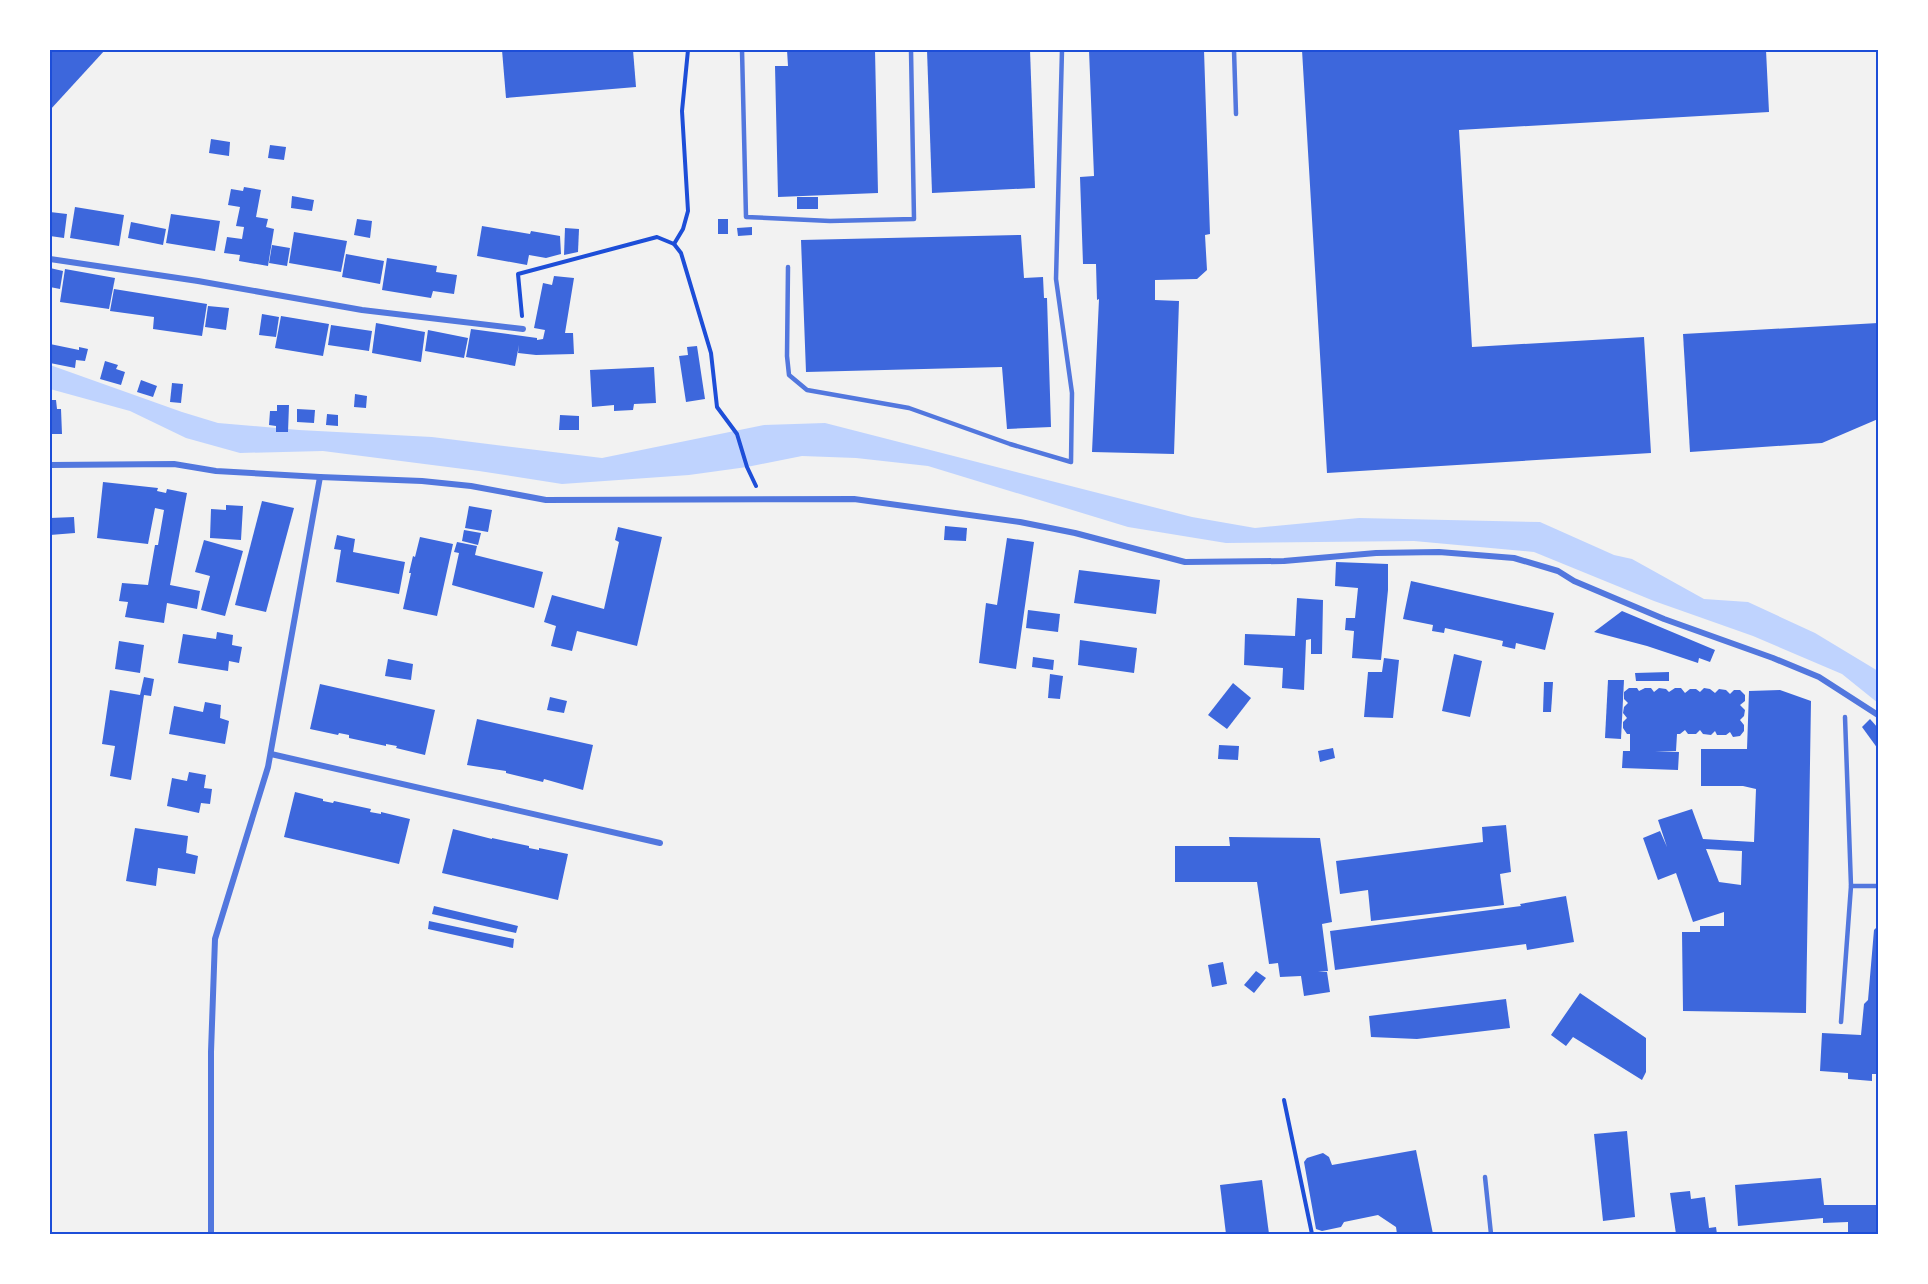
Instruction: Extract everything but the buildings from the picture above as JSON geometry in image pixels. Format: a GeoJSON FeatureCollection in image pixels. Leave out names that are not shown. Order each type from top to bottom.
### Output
{"type":"FeatureCollection","features":[{"type":"Feature","properties":{"kind":"street"},"geometry":{"type":"LineString","coordinates":[[50,259],[198,281],[362,310],[523,329]]}},
{"type":"Feature","properties":{"kind":"street"},"geometry":{"type":"LineString","coordinates":[[50,465],[174,464],[216,471],[422,481],[471,486],[546,500],[854,499],[1020,522],[1075,533],[1185,562],[1284,561],[1376,553],[1439,552],[1514,558],[1558,571],[1574,581],[1664,619],[1819,677],[1878,715]]}},
{"type":"Feature","properties":{"kind":"street"},"geometry":{"type":"LineString","coordinates":[[211,1234],[211,1052],[215,939],[271,754],[320,477]]}},
{"type":"Feature","properties":{"kind":"street"},"geometry":{"type":"LineString","coordinates":[[271,754],[660,843]]}},
{"type":"Feature","properties":{"kind":"lane"},"geometry":{"type":"LineString","coordinates":[[742,50],[746,217],[830,221],[914,219],[911,50]]}},
{"type":"Feature","properties":{"kind":"lane"},"geometry":{"type":"LineString","coordinates":[[788,267],[787,357],[789,375],[807,390],[909,408],[1010,444],[1071,462],[1072,393],[1056,279],[1062,50]]}},
{"type":"Feature","properties":{"kind":"lane"},"geometry":{"type":"LineString","coordinates":[[1234,50],[1236,114]]}},
{"type":"Feature","properties":{"kind":"lane"},"geometry":{"type":"LineString","coordinates":[[1841,1022],[1851,886],[1845,717]]}},
{"type":"Feature","properties":{"kind":"lane"},"geometry":{"type":"LineString","coordinates":[[1851,886],[1878,886]]}},
{"type":"Feature","properties":{"kind":"lane"},"geometry":{"type":"LineString","coordinates":[[1485,1177],[1491,1234]]}},
{"type":"Feature","properties":{"kind":"path"},"geometry":{"type":"LineString","coordinates":[[674,243],[683,229],[688,212],[682,111],[688,50]]}},
{"type":"Feature","properties":{"kind":"path"},"geometry":{"type":"LineString","coordinates":[[523,329],[519,274],[657,237],[674,243],[681,253],[711,354],[717,406],[737,434],[747,467]]}},
{"type":"Feature","properties":{"kind":"path"},"geometry":{"type":"LineString","coordinates":[[1284,1100],[1312,1234]]}},
{"type":"Feature","properties":{"kind":"water"},"geometry":{"type":"Polygon","coordinates":[[[50,365],[218,423],[432,437],[602,458],[764,425],[825,423],[1192,517],[1255,528],[1359,518],[1540,522],[1614,555],[1632,559],[1704,599],[1748,602],[1815,633],[1878,671],[1878,703],[1842,674],[1753,636],[1654,601],[1534,552],[1414,541],[1226,543],[1128,527],[928,466],[856,458],[802,456],[689,475],[562,484],[323,451],[240,453],[186,438],[130,411],[50,389],[50,365]]]}}]}
